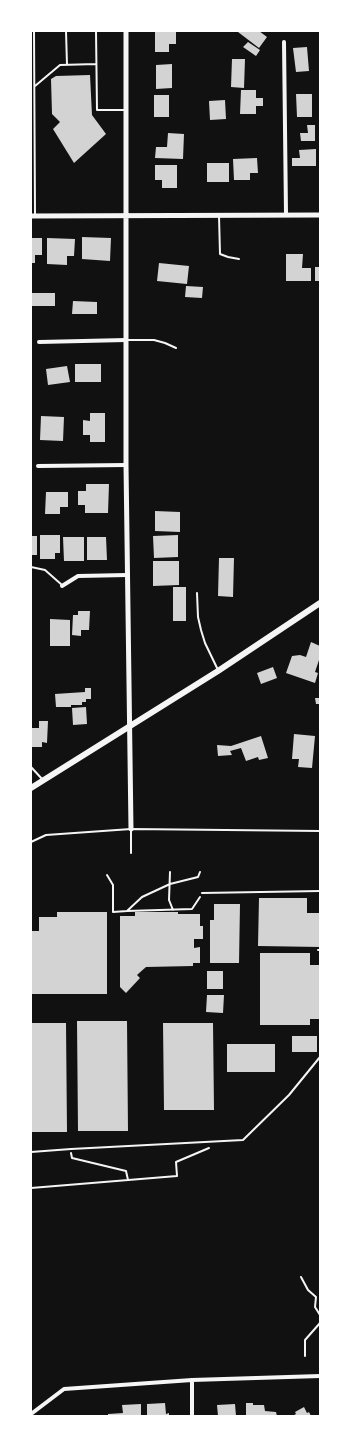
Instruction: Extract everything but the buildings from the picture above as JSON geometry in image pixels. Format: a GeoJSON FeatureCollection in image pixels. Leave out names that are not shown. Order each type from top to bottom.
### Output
{"type":"FeatureCollection","features":[{"type":"Feature","properties":{"kind":"main road"},"geometry":{"type":"LineString","coordinates":[[31,788],[218,671],[320,603]]}},
{"type":"Feature","properties":{"kind":"street"},"geometry":{"type":"LineString","coordinates":[[126,31],[126,465],[131,829]]}},
{"type":"Feature","properties":{"kind":"street"},"geometry":{"type":"LineString","coordinates":[[284,42],[286,214]]}},
{"type":"Feature","properties":{"kind":"street"},"geometry":{"type":"LineString","coordinates":[[33,216],[320,214]]}},
{"type":"Feature","properties":{"kind":"street"},"geometry":{"type":"LineString","coordinates":[[39,342],[126,340]]}},
{"type":"Feature","properties":{"kind":"street"},"geometry":{"type":"LineString","coordinates":[[38,466],[126,465]]}},
{"type":"Feature","properties":{"kind":"street"},"geometry":{"type":"LineString","coordinates":[[62,586],[78,576],[127,575]]}},
{"type":"Feature","properties":{"kind":"street"},"geometry":{"type":"LineString","coordinates":[[31,1414],[64,1389],[192,1380],[320,1376]]}},
{"type":"Feature","properties":{"kind":"street"},"geometry":{"type":"LineString","coordinates":[[192,1380],[192,1416]]}},
{"type":"Feature","properties":{"kind":"lane"},"geometry":{"type":"LineString","coordinates":[[33,216],[35,86],[34,31]]}},
{"type":"Feature","properties":{"kind":"lane"},"geometry":{"type":"LineString","coordinates":[[66,31],[67,65]]}},
{"type":"Feature","properties":{"kind":"lane"},"geometry":{"type":"LineString","coordinates":[[96,31],[97,110],[126,110]]}},
{"type":"Feature","properties":{"kind":"lane"},"geometry":{"type":"LineString","coordinates":[[35,86],[60,65],[96,64]]}},
{"type":"Feature","properties":{"kind":"lane"},"geometry":{"type":"LineString","coordinates":[[219,214],[220,254],[239,259]]}},
{"type":"Feature","properties":{"kind":"lane"},"geometry":{"type":"LineString","coordinates":[[126,340],[154,340],[176,348]]}},
{"type":"Feature","properties":{"kind":"lane"},"geometry":{"type":"LineString","coordinates":[[31,567],[45,570],[62,586]]}},
{"type":"Feature","properties":{"kind":"lane"},"geometry":{"type":"LineString","coordinates":[[197,594],[198,617],[201,630],[205,643],[218,671]]}},
{"type":"Feature","properties":{"kind":"lane"},"geometry":{"type":"LineString","coordinates":[[31,767],[43,780]]}},
{"type":"Feature","properties":{"kind":"lane"},"geometry":{"type":"LineString","coordinates":[[31,842],[46,835],[131,829],[320,831]]}},
{"type":"Feature","properties":{"kind":"lane"},"geometry":{"type":"LineString","coordinates":[[131,829],[131,852]]}},
{"type":"Feature","properties":{"kind":"lane"},"geometry":{"type":"LineString","coordinates":[[202,892],[320,891]]}},
{"type":"Feature","properties":{"kind":"lane"},"geometry":{"type":"LineString","coordinates":[[31,1152],[243,1140],[289,1095],[320,1057]]}},
{"type":"Feature","properties":{"kind":"path"},"geometry":{"type":"LineString","coordinates":[[170,872],[170,900],[173,910]]}},
{"type":"Feature","properties":{"kind":"path"},"geometry":{"type":"LineString","coordinates":[[127,911],[142,897],[170,884],[198,877],[200,872]]}},
{"type":"Feature","properties":{"kind":"path"},"geometry":{"type":"LineString","coordinates":[[107,875],[113,885],[113,912],[192,909],[202,892]]}},
{"type":"Feature","properties":{"kind":"path"},"geometry":{"type":"LineString","coordinates":[[31,1188],[177,1176],[176,1162],[210,1148],[216,1142]]}},
{"type":"Feature","properties":{"kind":"path"},"geometry":{"type":"LineString","coordinates":[[71,1149],[72,1158],[126,1171],[128,1180]]}},
{"type":"Feature","properties":{"kind":"path"},"geometry":{"type":"LineString","coordinates":[[301,1277],[308,1290],[316,1297],[315,1307],[320,1315]]}},
{"type":"Feature","properties":{"kind":"path"},"geometry":{"type":"LineString","coordinates":[[305,1356],[305,1340],[320,1323]]}}]}
